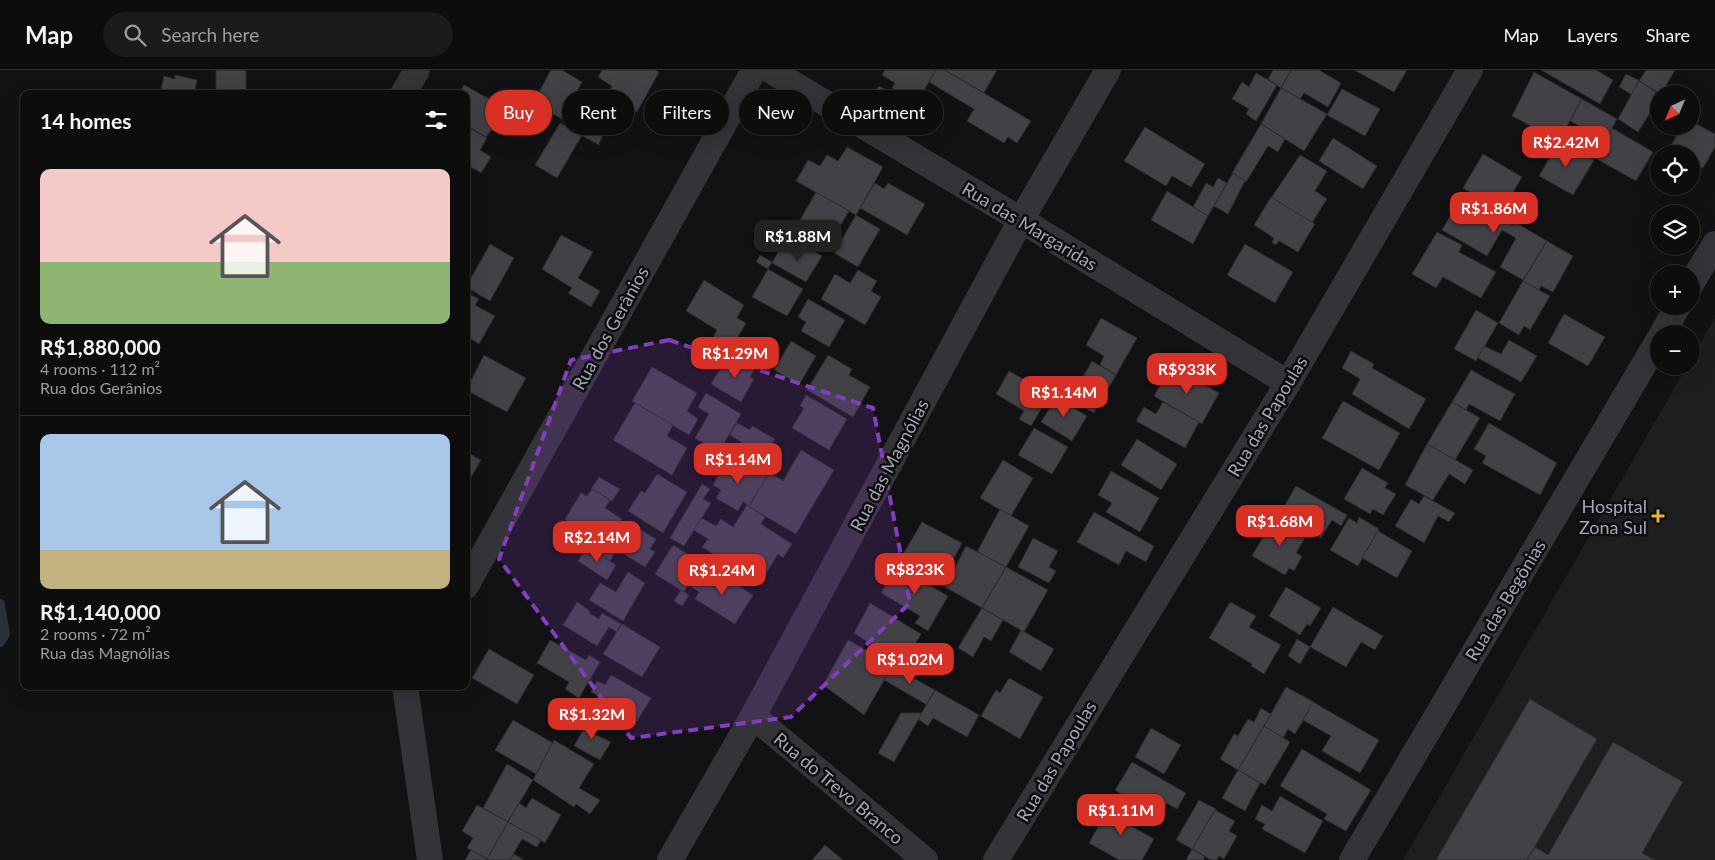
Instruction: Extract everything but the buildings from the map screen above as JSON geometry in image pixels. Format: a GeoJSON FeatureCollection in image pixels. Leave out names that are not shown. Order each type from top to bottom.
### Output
{"type":"FeatureCollection","features":[{"type":"Feature","properties":{"kind":"street"},"geometry":{"type":"LineString","coordinates":[[405,90],[416,70]]}},
{"type":"Feature","properties":{"kind":"street","name":"Rua dos Gerânios"},"geometry":{"type":"LineString","coordinates":[[470,579],[754,70]]}},
{"type":"Feature","properties":{"kind":"street","name":"Rua das Margaridas"},"geometry":{"type":"LineString","coordinates":[[770,70],[1288,383]]}},
{"type":"Feature","properties":{"kind":"street","name":"Rua das Magnólias"},"geometry":{"type":"LineString","coordinates":[[670,860],[753,716],[1021,220],[1108,70]]}},
{"type":"Feature","properties":{"kind":"street","name":"Rua das Papoulas"},"geometry":{"type":"LineString","coordinates":[[996,860],[1288,383],[1470,70]]}},
{"type":"Feature","properties":{"kind":"street"},"geometry":{"type":"LineString","coordinates":[[1700,269],[1715,244]]}},
{"type":"Feature","properties":{"kind":"street","name":"Rua das Begônias"},"geometry":{"type":"LineString","coordinates":[[1352,860],[1650,354]]}},
{"type":"Feature","properties":{"kind":"street"},"geometry":{"type":"LineString","coordinates":[[407,690],[430,860]]}},
{"type":"Feature","properties":{"kind":"street","name":"Rua do Trevo Branco"},"geometry":{"type":"LineString","coordinates":[[753,716],[926,860]]}},
{"type":"Feature","properties":{"kind":"highlighted area"},"geometry":{"type":"Polygon","coordinates":[[[669,340],[873,408],[910,603],[791,717],[631,738],[499,559],[571,360],[669,340]]]}},
{"type":"Feature","properties":{"kind":"shaded area","name":"Hospital Zona Sul"},"geometry":{"type":"Polygon","coordinates":[[[1715,318],[1715,860],[1403,860],[1682,375],[1700,375],[1700,344],[1715,318]]]}},
{"type":"Feature","properties":{"kind":"waterway"},"geometry":{"type":"LineString","coordinates":[[0,604],[5,634],[0,642]]}},
{"type":"Feature","properties":{"kind":"place","name":"Hospital Zona Sul"},"geometry":{"type":"Point","coordinates":[1658,516]}}]}
